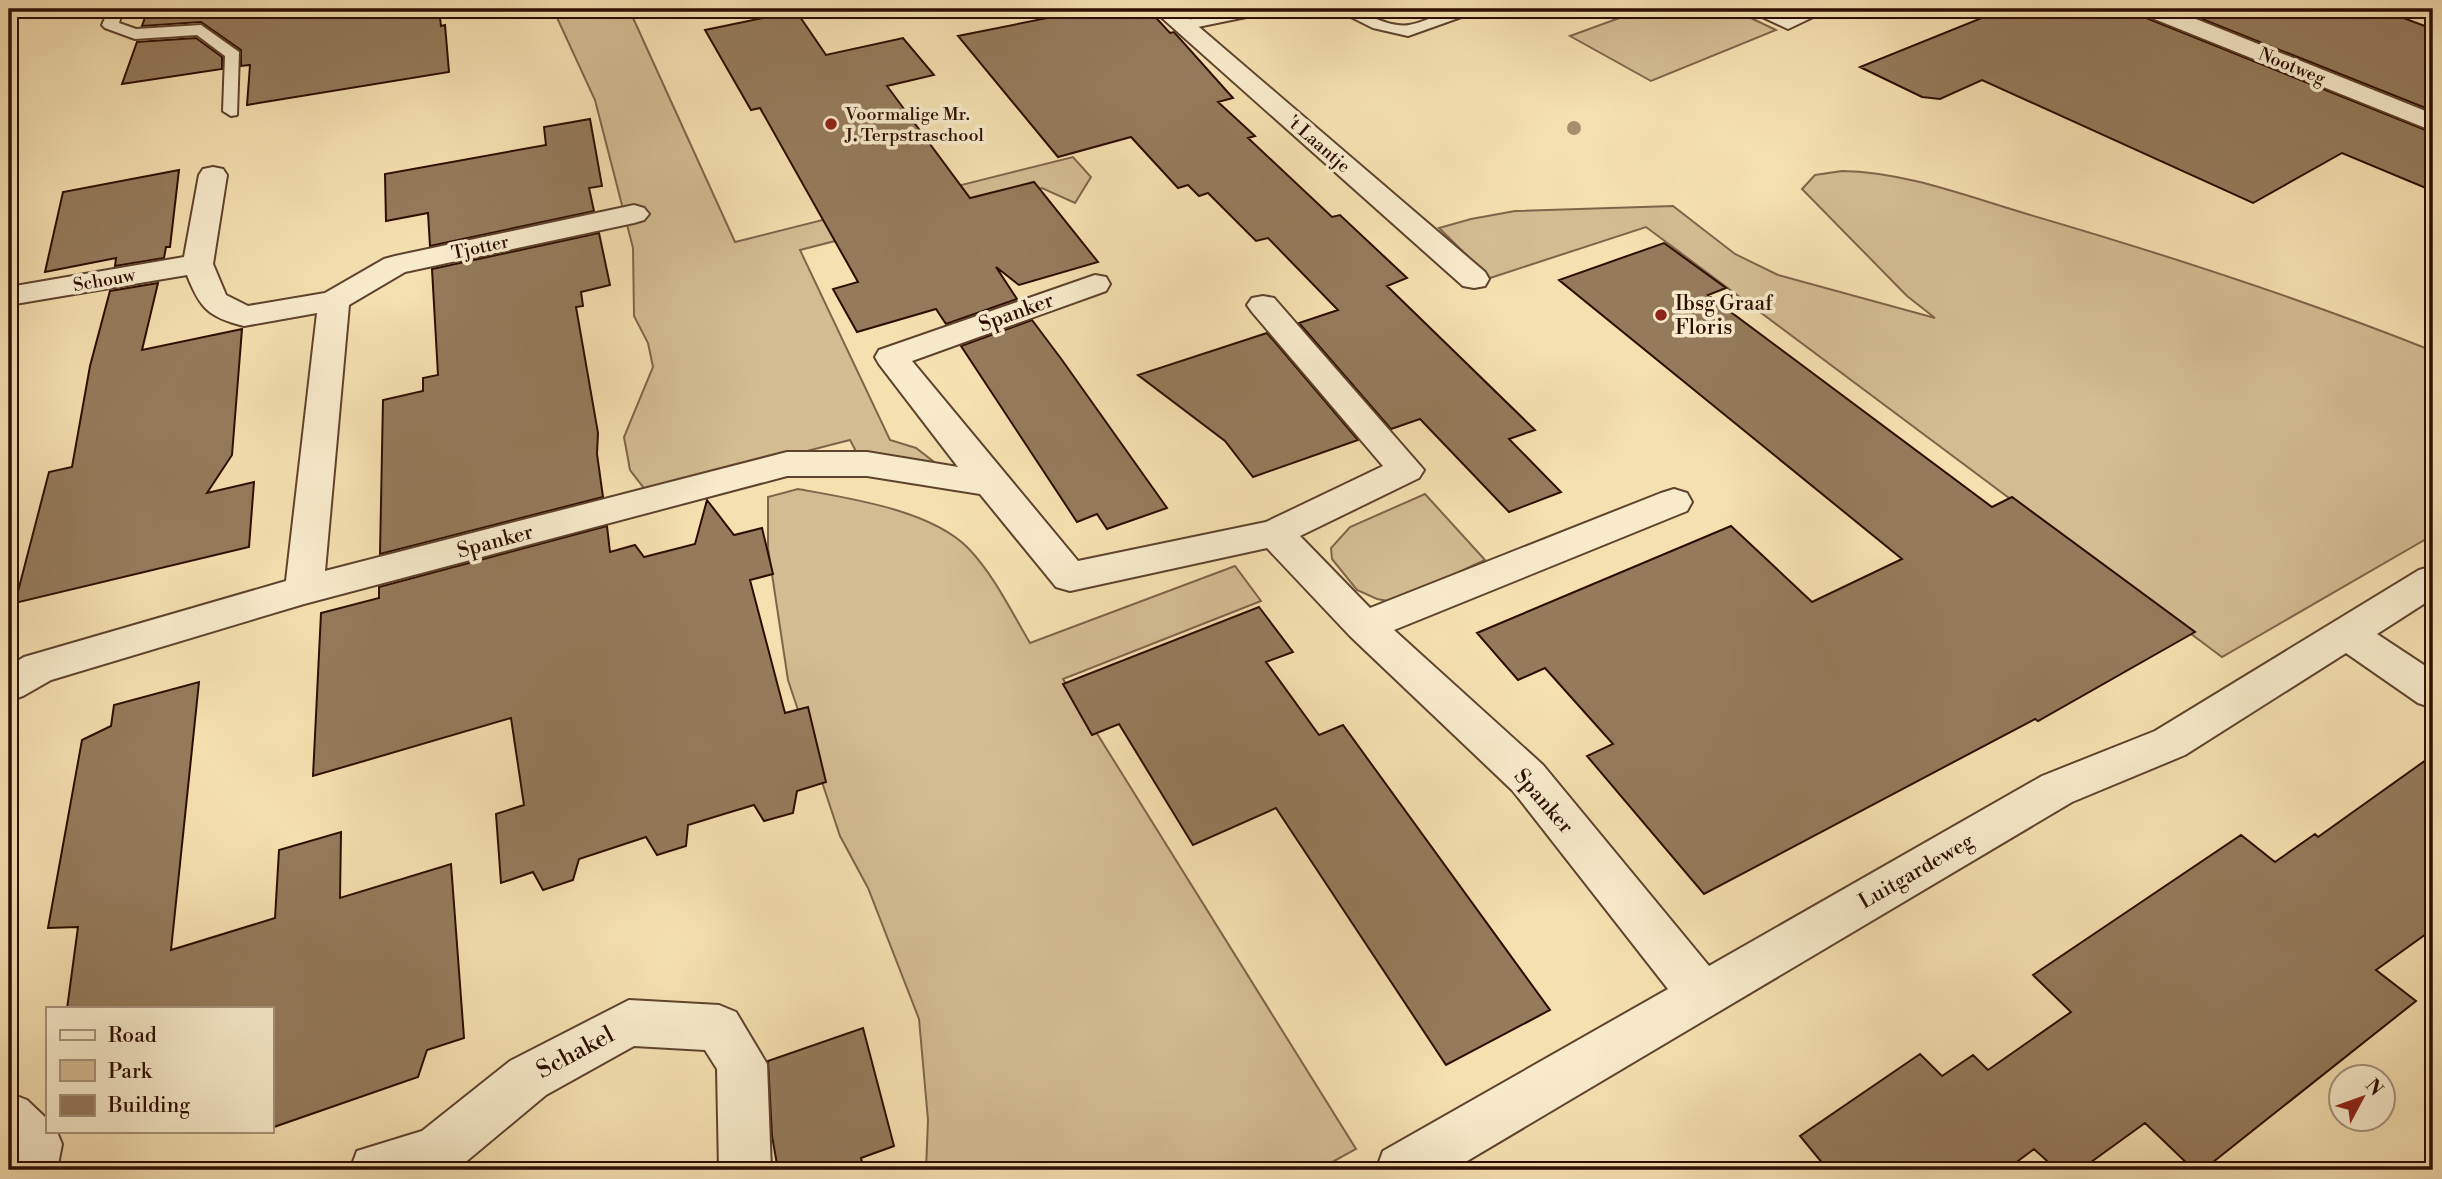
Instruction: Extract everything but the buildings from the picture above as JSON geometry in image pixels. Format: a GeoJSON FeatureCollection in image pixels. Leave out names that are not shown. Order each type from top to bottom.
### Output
{"type":"FeatureCollection","features":[{"type":"Feature","properties":{"kind":"street","name":"Nootweg"},"geometry":{"type":"LineString","coordinates":[[2150,9],[2433,123]]}},
{"type":"Feature","properties":{"kind":"street","name":"'t Laantje"},"geometry":{"type":"LineString","coordinates":[[1174,17],[1474,279]]}},
{"type":"Feature","properties":{"kind":"street"},"geometry":{"type":"LineString","coordinates":[[198,264],[213,175]]}},
{"type":"Feature","properties":{"kind":"street","name":"Tjotter"},"geometry":{"type":"LineString","coordinates":[[198,264],[213,301],[244,316],[334,301],[395,265],[634,214]]}},
{"type":"Feature","properties":{"kind":"street","name":"Schouw"},"geometry":{"type":"LineString","coordinates":[[9,296],[198,264]]}},
{"type":"Feature","properties":{"kind":"street","name":"Spanker"},"geometry":{"type":"LineString","coordinates":[[1095,284],[891,357],[991,484],[1070,577],[1275,533],[1406,470],[1263,305]]}},
{"type":"Feature","properties":{"kind":"street"},"geometry":{"type":"LineString","coordinates":[[304,590],[334,301]]}},
{"type":"Feature","properties":{"kind":"street","name":"Spanker"},"geometry":{"type":"LineString","coordinates":[[9,685],[38,668],[304,590],[787,464],[867,464],[991,484]]}},
{"type":"Feature","properties":{"kind":"street"},"geometry":{"type":"LineString","coordinates":[[1364,626],[1674,502]]}},
{"type":"Feature","properties":{"kind":"street","name":"Spanker"},"geometry":{"type":"LineString","coordinates":[[1275,533],[1364,626],[1528,778],[1704,996]]}},
{"type":"Feature","properties":{"kind":"street","name":"Luitgardeweg"},"geometry":{"type":"LineString","coordinates":[[1402,1170],[2057,789],[2169,743],[2433,580]]}},
{"type":"Feature","properties":{"kind":"street"},"geometry":{"type":"LineString","coordinates":[[2348,634],[2433,692]]}},
{"type":"Feature","properties":{"kind":"street","name":"Schakel"},"geometry":{"type":"LineString","coordinates":[[376,1170],[437,1162],[528,1077],[629,1023],[719,1028],[742,1064],[745,1170]]}},
{"type":"Feature","properties":{"kind":"street"},"geometry":{"type":"LineString","coordinates":[[9,1118],[36,1143],[31,1170]]}},
{"type":"Feature","properties":{"kind":"lane"},"geometry":{"type":"LineString","coordinates":[[116,9],[110,25],[135,34],[201,30],[233,55],[231,111]]}},
{"type":"Feature","properties":{"kind":"lane"},"geometry":{"type":"LineString","coordinates":[[1174,17],[1261,9]]}},
{"type":"Feature","properties":{"kind":"lane"},"geometry":{"type":"LineString","coordinates":[[1343,9],[1390,29],[1408,30],[1470,11]]}},
{"type":"Feature","properties":{"kind":"lane"},"geometry":{"type":"LineString","coordinates":[[1753,9],[1788,24],[1822,9]]}},
{"type":"Feature","properties":{"kind":"green space"},"geometry":{"type":"Polygon","coordinates":[[[553,9],[629,9],[735,242],[1073,157],[1091,177],[1075,203],[1042,188],[800,250],[890,440],[916,448],[938,465],[860,459],[850,440],[647,492],[630,470],[624,437],[653,367],[648,343],[634,316],[633,248],[595,100],[553,9]]]}},
{"type":"Feature","properties":{"kind":"green space"},"geometry":{"type":"Polygon","coordinates":[[[1644,9],[1732,9],[1776,30],[1651,81],[1570,36],[1644,9]]]}},
{"type":"Feature","properties":{"kind":"green space"},"geometry":{"type":"Polygon","coordinates":[[[1842,171],[1912,180],[2078,229],[2282,295],[2433,351],[2433,535],[2222,657],[1646,227],[1490,278],[1439,228],[1515,211],[1673,206],[1735,254],[1778,275],[1935,318],[1907,296],[1802,189],[1815,175],[1842,171]]]}},
{"type":"Feature","properties":{"kind":"green space"},"geometry":{"type":"Polygon","coordinates":[[[798,489],[888,508],[933,524],[952,535],[968,548],[986,570],[1030,643],[1235,566],[1261,601],[1063,679],[1356,1149],[1318,1170],[926,1170],[928,1120],[919,1019],[868,888],[840,836],[788,680],[768,548],[768,497],[798,489]]]}},
{"type":"Feature","properties":{"kind":"green space"},"geometry":{"type":"Polygon","coordinates":[[[1425,494],[1485,560],[1394,602],[1377,599],[1357,590],[1332,559],[1331,548],[1350,527],[1425,494]]]}},
{"type":"Feature","properties":{"kind":"place","name":"Voormalige Mr. J. Terpstraschool"},"geometry":{"type":"Point","coordinates":[831,124]}},
{"type":"Feature","properties":{"kind":"place","name":"Ibsg Graaf Floris"},"geometry":{"type":"Point","coordinates":[1661,315]}}]}
